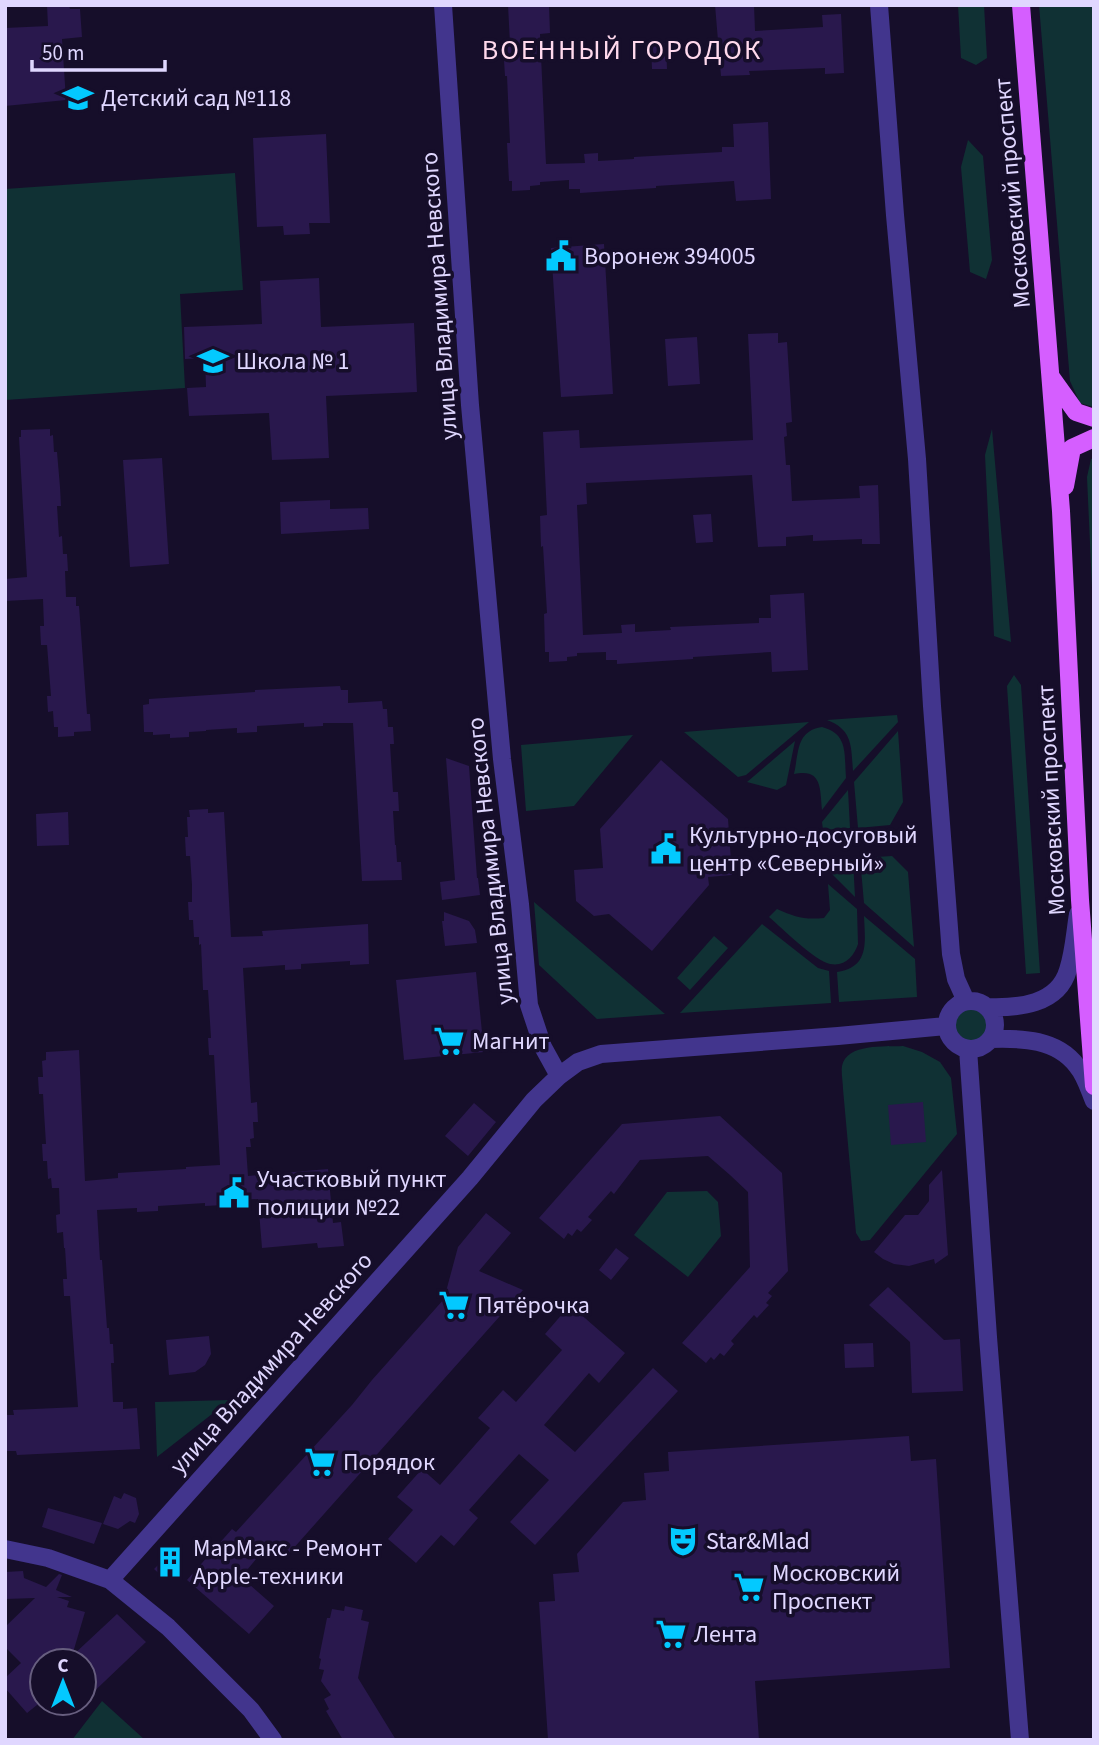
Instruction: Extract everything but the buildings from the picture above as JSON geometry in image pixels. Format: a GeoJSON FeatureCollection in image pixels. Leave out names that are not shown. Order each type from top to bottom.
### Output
{"type":"FeatureCollection","features":[{"type":"Feature","properties":{"kind":"main road","name":"Московский проспект"},"geometry":{"type":"LineString","coordinates":[[1021,5],[1051,377],[1080,900],[1094,1086]]}},
{"type":"Feature","properties":{"kind":"main road"},"geometry":{"type":"LineString","coordinates":[[1051,377],[1076,412],[1094,418]]}},
{"type":"Feature","properties":{"kind":"main road","name":"Московский проспект"},"geometry":{"type":"LineString","coordinates":[[1060,511],[1072,447],[1094,438]]}},
{"type":"Feature","properties":{"kind":"street","name":"улица Владимира Невского"},"geometry":{"type":"LineString","coordinates":[[110,1580],[470,1178],[534,1100],[559,1076],[543,1047],[529,1005],[520,904],[502,760],[470,405],[443,5]]}},
{"type":"Feature","properties":{"kind":"street"},"geometry":{"type":"LineString","coordinates":[[879,5],[917,459],[951,954],[956,978],[966,1001]]}},
{"type":"Feature","properties":{"kind":"street"},"geometry":{"type":"LineString","coordinates":[[988,1007],[1014,1008],[1027,1005],[1049,995],[1059,986],[1068,971],[1080,900]]}},
{"type":"Feature","properties":{"kind":"street"},"geometry":{"type":"LineString","coordinates":[[966,1001],[982,1003],[988,1007],[996,1027],[991,1039],[982,1047],[968,1049],[955,1044],[946,1026],[953,1008],[966,1001]]}},
{"type":"Feature","properties":{"kind":"street"},"geometry":{"type":"LineString","coordinates":[[559,1076],[578,1062],[601,1054],[838,1037],[946,1026]]}},
{"type":"Feature","properties":{"kind":"street"},"geometry":{"type":"LineString","coordinates":[[991,1039],[1026,1040],[1058,1049],[1078,1066],[1094,1101]]}},
{"type":"Feature","properties":{"kind":"street"},"geometry":{"type":"LineString","coordinates":[[968,1049],[1020,1740]]}},
{"type":"Feature","properties":{"kind":"street"},"geometry":{"type":"LineString","coordinates":[[5,1549],[48,1558],[110,1580],[168,1627],[251,1710],[274,1740]]}},
{"type":"Feature","properties":{"kind":"green space"},"geometry":{"type":"Polygon","coordinates":[[[958,5],[984,5],[987,58],[976,65],[961,58],[958,5]]]}},
{"type":"Feature","properties":{"kind":"green space"},"geometry":{"type":"Polygon","coordinates":[[[1039,5],[1094,5],[1094,407],[1080,403],[1070,381],[1039,5]]]}},
{"type":"Feature","properties":{"kind":"green space"},"geometry":{"type":"Polygon","coordinates":[[[968,140],[983,156],[992,260],[986,279],[970,272],[961,167],[968,140]]]}},
{"type":"Feature","properties":{"kind":"green space"},"geometry":{"type":"Polygon","coordinates":[[[235,173],[243,290],[180,294],[185,388],[5,400],[5,189],[235,173]]]}},
{"type":"Feature","properties":{"kind":"green space"},"geometry":{"type":"Polygon","coordinates":[[[992,429],[1011,642],[994,636],[985,455],[992,429]]]}},
{"type":"Feature","properties":{"kind":"green space"},"geometry":{"type":"Polygon","coordinates":[[[1094,458],[1094,632],[1087,477],[1091,459],[1094,458]]]}},
{"type":"Feature","properties":{"kind":"green space"},"geometry":{"type":"Polygon","coordinates":[[[1014,675],[1021,685],[1040,973],[1026,974],[1007,686],[1014,675]]]}},
{"type":"Feature","properties":{"kind":"green space"},"geometry":{"type":"Polygon","coordinates":[[[897,715],[898,722],[853,771],[851,747],[846,734],[836,724],[827,720],[897,715]]]}},
{"type":"Feature","properties":{"kind":"green space"},"geometry":{"type":"Polygon","coordinates":[[[809,722],[746,775],[738,777],[684,732],[809,722]]]}},
{"type":"Feature","properties":{"kind":"green space"},"geometry":{"type":"Polygon","coordinates":[[[822,727],[831,730],[841,740],[845,754],[846,778],[822,810],[820,787],[815,777],[803,773],[794,774],[803,738],[807,733],[822,727]]]}},
{"type":"Feature","properties":{"kind":"green space"},"geometry":{"type":"Polygon","coordinates":[[[898,731],[903,802],[890,825],[858,828],[854,782],[898,731]]]}},
{"type":"Feature","properties":{"kind":"green space"},"geometry":{"type":"Polygon","coordinates":[[[633,735],[574,806],[526,811],[521,745],[633,735]]]}},
{"type":"Feature","properties":{"kind":"green space"},"geometry":{"type":"Polygon","coordinates":[[[795,741],[786,785],[777,790],[747,782],[795,741]]]}},
{"type":"Feature","properties":{"kind":"green space"},"geometry":{"type":"Polygon","coordinates":[[[848,790],[850,828],[823,830],[822,822],[848,790]]]}},
{"type":"Feature","properties":{"kind":"green space"},"geometry":{"type":"Polygon","coordinates":[[[892,856],[908,872],[914,947],[864,903],[860,858],[892,856]]]}},
{"type":"Feature","properties":{"kind":"green space"},"geometry":{"type":"Polygon","coordinates":[[[853,860],[855,897],[827,869],[826,862],[853,860]]]}},
{"type":"Feature","properties":{"kind":"green space"},"geometry":{"type":"Polygon","coordinates":[[[828,884],[857,909],[858,944],[848,960],[840,964],[830,964],[816,957],[769,917],[777,909],[800,917],[824,918],[830,910],[828,884]]]}},
{"type":"Feature","properties":{"kind":"green space"},"geometry":{"type":"Polygon","coordinates":[[[534,902],[665,1014],[597,1019],[539,965],[534,902]]]}},
{"type":"Feature","properties":{"kind":"green space"},"geometry":{"type":"Polygon","coordinates":[[[864,916],[915,959],[917,997],[839,1002],[837,972],[848,969],[860,959],[865,944],[864,916]]]}},
{"type":"Feature","properties":{"kind":"green space"},"geometry":{"type":"Polygon","coordinates":[[[762,924],[818,968],[829,971],[831,1003],[680,1013],[762,924]]]}},
{"type":"Feature","properties":{"kind":"green space"},"geometry":{"type":"Polygon","coordinates":[[[714,936],[728,948],[690,990],[677,978],[714,936]]]}},
{"type":"Feature","properties":{"kind":"green space"},"geometry":{"type":"Polygon","coordinates":[[[970,1007],[983,1012],[988,1025],[983,1038],[970,1043],[957,1038],[952,1025],[957,1012],[970,1007]]]}},
{"type":"Feature","properties":{"kind":"green space"},"geometry":{"type":"Polygon","coordinates":[[[903,1046],[940,1062],[951,1078],[957,1134],[870,1240],[861,1241],[856,1233],[842,1066],[851,1053],[859,1050],[903,1046]]]}},
{"type":"Feature","properties":{"kind":"green space"},"geometry":{"type":"Polygon","coordinates":[[[707,1191],[718,1202],[721,1236],[688,1277],[634,1235],[667,1192],[707,1191]]]}},
{"type":"Feature","properties":{"kind":"green space"},"geometry":{"type":"Polygon","coordinates":[[[230,1400],[157,1457],[155,1402],[230,1400]]]}},
{"type":"Feature","properties":{"kind":"green space"},"geometry":{"type":"Polygon","coordinates":[[[102,1701],[145,1740],[72,1740],[90,1717],[98,1717],[98,1706],[102,1701]]]}},
{"type":"Feature","properties":{"kind":"place","name":"Детский сад №118"},"geometry":{"type":"Point","coordinates":[78,98]}},
{"type":"Feature","properties":{"kind":"place","name":"Воронеж 394005"},"geometry":{"type":"Point","coordinates":[561,256]}},
{"type":"Feature","properties":{"kind":"place","name":"Школа № 1"},"geometry":{"type":"Point","coordinates":[213,361]}},
{"type":"Feature","properties":{"kind":"place","name":"Культурно-досуговый центр «Северный»"},"geometry":{"type":"Point","coordinates":[666,849]}},
{"type":"Feature","properties":{"kind":"place","name":"Магнит"},"geometry":{"type":"Point","coordinates":[449,1041]}},
{"type":"Feature","properties":{"kind":"place","name":"Участковый пункт полиции №22"},"geometry":{"type":"Point","coordinates":[234,1193]}},
{"type":"Feature","properties":{"kind":"place","name":"Пятёрочка"},"geometry":{"type":"Point","coordinates":[454,1305]}},
{"type":"Feature","properties":{"kind":"place","name":"Порядок"},"geometry":{"type":"Point","coordinates":[320,1462]}},
{"type":"Feature","properties":{"kind":"place","name":"Star&Mlad"},"geometry":{"type":"Point","coordinates":[683,1541]}},
{"type":"Feature","properties":{"kind":"place","name":"МарМакс - Ремонт Apple-техники"},"geometry":{"type":"Point","coordinates":[170,1562]}},
{"type":"Feature","properties":{"kind":"place","name":"Московский Проспект"},"geometry":{"type":"Point","coordinates":[749,1587]}},
{"type":"Feature","properties":{"kind":"place","name":"Лента"},"geometry":{"type":"Point","coordinates":[671,1634]}},
{"type":"Feature","properties":{"kind":"district","name":"ВОЕННЫЙ ГОРОДОК"},"geometry":{"type":"Point","coordinates":[622,49]}}]}
